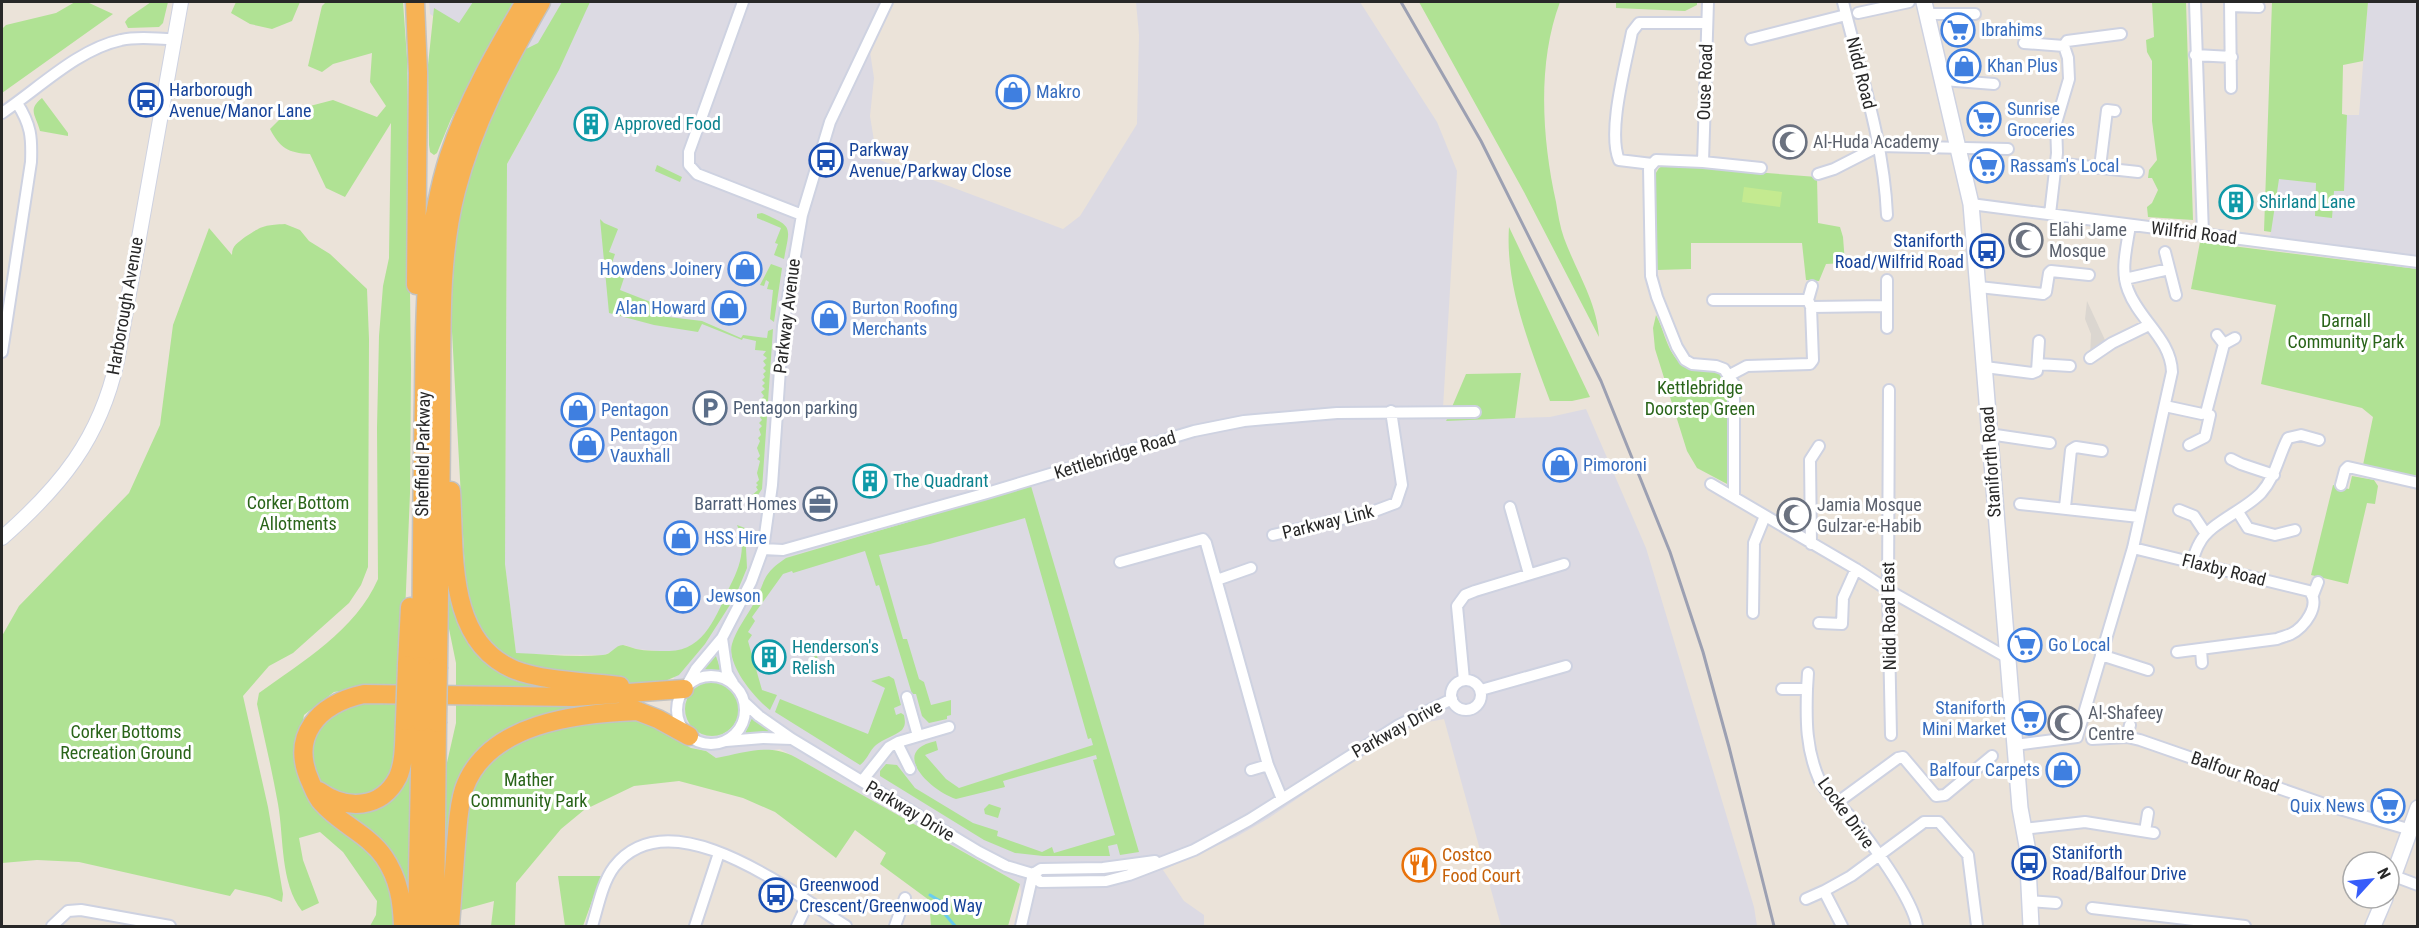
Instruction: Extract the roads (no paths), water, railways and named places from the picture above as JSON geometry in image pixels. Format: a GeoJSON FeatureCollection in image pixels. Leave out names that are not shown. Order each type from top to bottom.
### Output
{"type":"FeatureCollection","features":[{"type":"Feature","properties":{"kind":"highway"},"geometry":{"type":"LineString","coordinates":[[415,2],[418,73],[415,325],[424,385]]}},
{"type":"Feature","properties":{"kind":"highway","name":"Sheffield Parkway"},"geometry":{"type":"LineString","coordinates":[[417,927],[426,291],[433,224],[440,189],[464,118],[525,2]]}},
{"type":"Feature","properties":{"kind":"highway","name":"Sheffield Parkway"},"geometry":{"type":"LineString","coordinates":[[422,666],[441,394],[444,279],[451,219],[456,193],[472,140],[496,81],[541,2]]}},
{"type":"Feature","properties":{"kind":"highway"},"geometry":{"type":"LineString","coordinates":[[441,394],[449,442],[456,578],[465,618],[477,641],[494,657],[515,670],[652,692]]}},
{"type":"Feature","properties":{"kind":"highway"},"geometry":{"type":"LineString","coordinates":[[313,787],[332,801],[349,805],[364,804],[382,795],[398,776],[402,760],[421,722],[422,666]]}},
{"type":"Feature","properties":{"kind":"highway"},"geometry":{"type":"LineString","coordinates":[[403,927],[402,901],[398,884],[383,856],[361,834],[320,802],[306,772],[304,746],[308,730],[316,717],[346,698],[375,694],[573,697],[652,692],[686,687]]}},
{"type":"Feature","properties":{"kind":"highway"},"geometry":{"type":"LineString","coordinates":[[573,697],[620,704],[689,736]]}},
{"type":"Feature","properties":{"kind":"highway"},"geometry":{"type":"LineString","coordinates":[[450,927],[459,807],[464,788],[481,761],[491,750],[511,736],[539,726],[573,716],[600,712],[638,711]]}},
{"type":"Feature","properties":{"kind":"highway","name":"Sheffield Parkway"},"geometry":{"type":"LineString","coordinates":[[421,722],[435,927]]}},
{"type":"Feature","properties":{"kind":"main road","name":"Staniforth Road"},"geometry":{"type":"LineString","coordinates":[[1926,8],[1971,204],[2015,745],[2023,829],[2027,846],[2031,927]]}},
{"type":"Feature","properties":{"kind":"main road"},"geometry":{"type":"LineString","coordinates":[[2401,857],[2418,808]]}},
{"type":"Feature","properties":{"kind":"main road"},"geometry":{"type":"LineString","coordinates":[[2373,927],[2380,910]]}},
{"type":"Feature","properties":{"kind":"street","name":"Harborough Avenue"},"geometry":{"type":"LineString","coordinates":[[2,538],[58,483],[85,444],[108,393],[117,361],[181,2]]}},
{"type":"Feature","properties":{"kind":"street"},"geometry":{"type":"LineString","coordinates":[[744,2],[689,152],[689,165],[697,174],[802,215]]}},
{"type":"Feature","properties":{"kind":"street","name":"Parkway Avenue"},"geometry":{"type":"LineString","coordinates":[[686,687],[696,669],[722,638],[751,582],[763,549],[772,485],[783,326],[802,215],[830,122],[887,2]]}},
{"type":"Feature","properties":{"kind":"street","name":"Ouse Road"},"geometry":{"type":"LineString","coordinates":[[1703,162],[1708,2]]}},
{"type":"Feature","properties":{"kind":"street","name":"Nidd Road"},"geometry":{"type":"LineString","coordinates":[[1843,2],[1879,146],[1886,185],[1887,215]]}},
{"type":"Feature","properties":{"kind":"street"},"geometry":{"type":"LineString","coordinates":[[1858,13],[1909,2]]}},
{"type":"Feature","properties":{"kind":"street"},"geometry":{"type":"LineString","coordinates":[[2195,2],[2195,55],[2203,234]]}},
{"type":"Feature","properties":{"kind":"street"},"geometry":{"type":"LineString","coordinates":[[2231,88],[2230,4],[2259,7]]}},
{"type":"Feature","properties":{"kind":"street"},"geometry":{"type":"LineString","coordinates":[[1926,8],[1975,14]]}},
{"type":"Feature","properties":{"kind":"street"},"geometry":{"type":"LineString","coordinates":[[1751,39],[1846,15]]}},
{"type":"Feature","properties":{"kind":"street"},"geometry":{"type":"LineString","coordinates":[[1652,164],[1619,160],[1615,150],[1618,106],[1632,32],[1639,23],[1707,23]]}},
{"type":"Feature","properties":{"kind":"street"},"geometry":{"type":"LineString","coordinates":[[2050,214],[2056,123],[2069,79],[2064,46],[2067,41],[2121,34]]}},
{"type":"Feature","properties":{"kind":"street"},"geometry":{"type":"LineString","coordinates":[[2,113],[84,54],[107,43],[134,38],[173,39]]}},
{"type":"Feature","properties":{"kind":"street"},"geometry":{"type":"LineString","coordinates":[[2032,40],[2064,46]]}},
{"type":"Feature","properties":{"kind":"street"},"geometry":{"type":"LineString","coordinates":[[2195,55],[2232,57]]}},
{"type":"Feature","properties":{"kind":"street"},"geometry":{"type":"LineString","coordinates":[[1943,80],[1994,84]]}},
{"type":"Feature","properties":{"kind":"street"},"geometry":{"type":"LineString","coordinates":[[2,352],[31,162],[32,142],[29,124],[16,103]]}},
{"type":"Feature","properties":{"kind":"street"},"geometry":{"type":"LineString","coordinates":[[2100,167],[2107,110],[2115,111]]}},
{"type":"Feature","properties":{"kind":"street"},"geometry":{"type":"LineString","coordinates":[[1818,174],[1834,169],[1879,146],[2008,149]]}},
{"type":"Feature","properties":{"kind":"street"},"geometry":{"type":"LineString","coordinates":[[1734,497],[1734,384],[1730,375],[1716,366],[1692,364],[1685,360],[1677,347],[1657,297],[1651,276],[1649,168],[1656,160],[1761,168]]}},
{"type":"Feature","properties":{"kind":"street"},"geometry":{"type":"LineString","coordinates":[[2055,163],[2138,172]]}},
{"type":"Feature","properties":{"kind":"street","name":"Wilfrid Road"},"geometry":{"type":"LineString","coordinates":[[1971,204],[2418,262]]}},
{"type":"Feature","properties":{"kind":"street"},"geometry":{"type":"LineString","coordinates":[[2015,745],[2077,737],[2133,548],[2165,406],[2172,372],[2172,358],[2136,307],[2125,279],[2130,225]]}},
{"type":"Feature","properties":{"kind":"street"},"geometry":{"type":"LineString","coordinates":[[2165,252],[2176,295]]}},
{"type":"Feature","properties":{"kind":"street"},"geometry":{"type":"LineString","coordinates":[[2125,279],[2169,269]]}},
{"type":"Feature","properties":{"kind":"street"},"geometry":{"type":"LineString","coordinates":[[1979,287],[2043,294],[2046,292],[2051,272],[2089,275]]}},
{"type":"Feature","properties":{"kind":"street"},"geometry":{"type":"LineString","coordinates":[[1887,280],[1887,328]]}},
{"type":"Feature","properties":{"kind":"street"},"geometry":{"type":"LineString","coordinates":[[1730,375],[1747,366],[1810,370],[1813,360],[1810,304],[1812,286]]}},
{"type":"Feature","properties":{"kind":"street"},"geometry":{"type":"LineString","coordinates":[[1713,300],[1886,306]]}},
{"type":"Feature","properties":{"kind":"street"},"geometry":{"type":"LineString","coordinates":[[2090,358],[2112,343],[2149,325]]}},
{"type":"Feature","properties":{"kind":"street"},"geometry":{"type":"LineString","coordinates":[[2188,445],[2205,437],[2211,415],[2224,344],[2217,335]]}},
{"type":"Feature","properties":{"kind":"street"},"geometry":{"type":"LineString","coordinates":[[2224,344],[2235,338]]}},
{"type":"Feature","properties":{"kind":"street"},"geometry":{"type":"LineString","coordinates":[[1985,368],[2032,373],[2037,370],[2039,341]]}},
{"type":"Feature","properties":{"kind":"street"},"geometry":{"type":"LineString","coordinates":[[2038,364],[2070,366]]}},
{"type":"Feature","properties":{"kind":"street","name":"Nidd Road East"},"geometry":{"type":"LineString","coordinates":[[1889,390],[1888,590],[1891,735]]}},
{"type":"Feature","properties":{"kind":"street"},"geometry":{"type":"LineString","coordinates":[[2165,406],[2211,415]]}},
{"type":"Feature","properties":{"kind":"street","name":"Kettlebridge Road"},"geometry":{"type":"LineString","coordinates":[[763,549],[783,550],[987,493],[1194,431],[1244,421],[1391,411],[1475,412]]}},
{"type":"Feature","properties":{"kind":"street","name":"Parkway Link"},"geometry":{"type":"LineString","coordinates":[[1273,535],[1372,512],[1396,503],[1402,485],[1391,411]]}},
{"type":"Feature","properties":{"kind":"street"},"geometry":{"type":"LineString","coordinates":[[1989,434],[2050,443]]}},
{"type":"Feature","properties":{"kind":"street"},"geometry":{"type":"LineString","coordinates":[[2193,562],[2199,544],[2206,534],[2259,495],[2274,475],[2288,438],[2301,435],[2319,440]]}},
{"type":"Feature","properties":{"kind":"street"},"geometry":{"type":"LineString","coordinates":[[1811,544],[1810,460],[1819,446]]}},
{"type":"Feature","properties":{"kind":"street"},"geometry":{"type":"LineString","coordinates":[[2065,507],[2071,450],[2076,447],[2102,451]]}},
{"type":"Feature","properties":{"kind":"street"},"geometry":{"type":"LineString","coordinates":[[2231,459],[2274,475]]}},
{"type":"Feature","properties":{"kind":"street"},"geometry":{"type":"LineString","coordinates":[[2341,485],[2348,467],[2418,483]]}},
{"type":"Feature","properties":{"kind":"street"},"geometry":{"type":"LineString","coordinates":[[1711,484],[1888,590],[2008,658]]}},
{"type":"Feature","properties":{"kind":"street"},"geometry":{"type":"LineString","coordinates":[[2020,504],[2065,507],[2139,517]]}},
{"type":"Feature","properties":{"kind":"street"},"geometry":{"type":"LineString","coordinates":[[1510,507],[1529,574]]}},
{"type":"Feature","properties":{"kind":"street"},"geometry":{"type":"LineString","coordinates":[[2179,510],[2194,516],[2206,534]]}},
{"type":"Feature","properties":{"kind":"street"},"geometry":{"type":"LineString","coordinates":[[2238,512],[2247,528],[2274,535],[2295,530]]}},
{"type":"Feature","properties":{"kind":"street"},"geometry":{"type":"LineString","coordinates":[[1753,614],[1754,543],[1766,516]]}},
{"type":"Feature","properties":{"kind":"street"},"geometry":{"type":"LineString","coordinates":[[1120,562],[1203,539],[1206,543],[1268,765],[1282,799]]}},
{"type":"Feature","properties":{"kind":"street","name":"Flaxby Road"},"geometry":{"type":"LineString","coordinates":[[2133,548],[2309,591],[2313,595]]}},
{"type":"Feature","properties":{"kind":"street"},"geometry":{"type":"LineString","coordinates":[[1564,564],[1475,591],[1460,600],[1457,606],[1464,680],[1476,683],[1481,690],[1566,666]]}},
{"type":"Feature","properties":{"kind":"street"},"geometry":{"type":"LineString","coordinates":[[1217,580],[1251,568]]}},
{"type":"Feature","properties":{"kind":"street"},"geometry":{"type":"LineString","coordinates":[[1819,623],[1842,624],[1843,598],[1856,569]]}},
{"type":"Feature","properties":{"kind":"street"},"geometry":{"type":"LineString","coordinates":[[2177,652],[2277,639],[2292,634],[2307,619],[2314,602],[2313,595],[2318,582]]}},
{"type":"Feature","properties":{"kind":"street"},"geometry":{"type":"LineString","coordinates":[[722,638],[727,673],[741,693],[745,703],[745,716],[734,736],[725,741],[713,744],[703,743],[689,736],[678,716],[679,698],[686,687],[703,676],[716,676],[733,683]]}},
{"type":"Feature","properties":{"kind":"street"},"geometry":{"type":"LineString","coordinates":[[2200,650],[2202,663]]}},
{"type":"Feature","properties":{"kind":"street"},"geometry":{"type":"LineString","coordinates":[[2101,655],[2148,670]]}},
{"type":"Feature","properties":{"kind":"street","name":"Locke Drive"},"geometry":{"type":"LineString","coordinates":[[1808,673],[1806,735],[1811,758],[1820,781],[1861,830],[1906,898],[1915,915],[1917,927]]}},
{"type":"Feature","properties":{"kind":"street","name":"Parkway Drive"},"geometry":{"type":"LineString","coordinates":[[1464,680],[1455,685],[1452,699],[1459,708],[1473,709],[1481,699],[1481,690]]}},
{"type":"Feature","properties":{"kind":"street"},"geometry":{"type":"LineString","coordinates":[[1782,689],[1807,689]]}},
{"type":"Feature","properties":{"kind":"street"},"geometry":{"type":"LineString","coordinates":[[907,697],[918,736]]}},
{"type":"Feature","properties":{"kind":"street","name":"Parkway Drive"},"geometry":{"type":"LineString","coordinates":[[745,703],[759,717],[792,739],[986,856],[1006,866],[1033,874],[1041,870],[1103,868],[1168,859],[1214,841],[1399,725],[1452,699]]}},
{"type":"Feature","properties":{"kind":"street"},"geometry":{"type":"LineString","coordinates":[[2127,737],[2130,725]]}},
{"type":"Feature","properties":{"kind":"street"},"geometry":{"type":"LineString","coordinates":[[862,781],[882,754],[897,743],[949,727]]}},
{"type":"Feature","properties":{"kind":"street","name":"Balfour Road"},"geometry":{"type":"LineString","coordinates":[[2092,739],[2127,737],[2210,763],[2334,807],[2411,830]]}},
{"type":"Feature","properties":{"kind":"street","name":"Parkway Drive"},"geometry":{"type":"LineString","coordinates":[[725,741],[763,738],[792,739]]}},
{"type":"Feature","properties":{"kind":"street"},"geometry":{"type":"LineString","coordinates":[[897,743],[910,769]]}},
{"type":"Feature","properties":{"kind":"street"},"geometry":{"type":"LineString","coordinates":[[1838,802],[1898,758],[1903,757],[1936,796],[1945,795],[1992,756]]}},
{"type":"Feature","properties":{"kind":"street"},"geometry":{"type":"LineString","coordinates":[[1251,770],[1268,765]]}},
{"type":"Feature","properties":{"kind":"street"},"geometry":{"type":"LineString","coordinates":[[2023,829],[2085,822],[2150,832],[2148,813]]}},
{"type":"Feature","properties":{"kind":"street"},"geometry":{"type":"LineString","coordinates":[[1806,899],[1824,891],[1878,856],[1924,822],[1938,822],[1968,855],[1977,927]]}},
{"type":"Feature","properties":{"kind":"street"},"geometry":{"type":"LineString","coordinates":[[592,927],[609,875],[616,864],[649,843],[669,841],[690,843],[757,869],[846,927]]}},
{"type":"Feature","properties":{"kind":"street"},"geometry":{"type":"LineString","coordinates":[[695,927],[719,853]]}},
{"type":"Feature","properties":{"kind":"street"},"geometry":{"type":"LineString","coordinates":[[1021,927],[1033,874]]}},
{"type":"Feature","properties":{"kind":"street"},"geometry":{"type":"LineString","coordinates":[[2401,883],[2418,885]]}},
{"type":"Feature","properties":{"kind":"street"},"geometry":{"type":"LineString","coordinates":[[1824,891],[1842,927]]}},
{"type":"Feature","properties":{"kind":"street"},"geometry":{"type":"LineString","coordinates":[[895,927],[905,898]]}},
{"type":"Feature","properties":{"kind":"street"},"geometry":{"type":"LineString","coordinates":[[2029,901],[2056,903]]}},
{"type":"Feature","properties":{"kind":"street"},"geometry":{"type":"LineString","coordinates":[[797,927],[808,903]]}},
{"type":"Feature","properties":{"kind":"street"},"geometry":{"type":"LineString","coordinates":[[2092,908],[2245,927]]}},
{"type":"Feature","properties":{"kind":"street"},"geometry":{"type":"LineString","coordinates":[[52,927],[68,911],[81,910],[170,927]]}},
{"type":"Feature","properties":{"kind":"waterway"},"geometry":{"type":"LineString","coordinates":[[930,895],[940,901],[944,913],[955,926]]}},
{"type":"Feature","properties":{"kind":"railway"},"geometry":{"type":"LineString","coordinates":[[1401,2],[1481,141],[1601,381],[1670,552],[1703,652],[1774,926]]}},
{"type":"Feature","properties":{"kind":"place","name":"Ibrahims"},"geometry":{"type":"Point","coordinates":[1958,30]}},
{"type":"Feature","properties":{"kind":"place","name":"Khan Plus"},"geometry":{"type":"Point","coordinates":[1964,66]}},
{"type":"Feature","properties":{"kind":"place","name":"Makro"},"geometry":{"type":"Point","coordinates":[1013,92]}},
{"type":"Feature","properties":{"kind":"place","name":"Harborough Avenue/Manor Lane"},"geometry":{"type":"Point","coordinates":[146,100]}},
{"type":"Feature","properties":{"kind":"place","name":"Sunrise Groceries"},"geometry":{"type":"Point","coordinates":[1984,119]}},
{"type":"Feature","properties":{"kind":"place","name":"Approved Food"},"geometry":{"type":"Point","coordinates":[591,124]}},
{"type":"Feature","properties":{"kind":"place","name":"Al-Huda Academy"},"geometry":{"type":"Point","coordinates":[1790,142]}},
{"type":"Feature","properties":{"kind":"place","name":"Parkway Avenue/Parkway Close"},"geometry":{"type":"Point","coordinates":[826,160]}},
{"type":"Feature","properties":{"kind":"place","name":"Rassam's Local"},"geometry":{"type":"Point","coordinates":[1987,166]}},
{"type":"Feature","properties":{"kind":"place","name":"Shirland Lane"},"geometry":{"type":"Point","coordinates":[2236,202]}},
{"type":"Feature","properties":{"kind":"place","name":"Elahi Jame Mosque"},"geometry":{"type":"Point","coordinates":[2026,240]}},
{"type":"Feature","properties":{"kind":"place","name":"Staniforth Road/Wilfrid Road"},"geometry":{"type":"Point","coordinates":[1987,251]}},
{"type":"Feature","properties":{"kind":"place","name":"Howdens Joinery"},"geometry":{"type":"Point","coordinates":[745,269]}},
{"type":"Feature","properties":{"kind":"place","name":"Alan Howard"},"geometry":{"type":"Point","coordinates":[729,308]}},
{"type":"Feature","properties":{"kind":"place","name":"Burton Roofing Merchants"},"geometry":{"type":"Point","coordinates":[829,318]}},
{"type":"Feature","properties":{"kind":"place","name":"Pentagon parking"},"geometry":{"type":"Point","coordinates":[710,408]}},
{"type":"Feature","properties":{"kind":"place","name":"Pentagon"},"geometry":{"type":"Point","coordinates":[578,410]}},
{"type":"Feature","properties":{"kind":"place","name":"Pentagon Vauxhall"},"geometry":{"type":"Point","coordinates":[587,445]}},
{"type":"Feature","properties":{"kind":"place","name":"Pimoroni"},"geometry":{"type":"Point","coordinates":[1560,465]}},
{"type":"Feature","properties":{"kind":"place","name":"The Quadrant"},"geometry":{"type":"Point","coordinates":[870,481]}},
{"type":"Feature","properties":{"kind":"place","name":"Barratt Homes"},"geometry":{"type":"Point","coordinates":[820,504]}},
{"type":"Feature","properties":{"kind":"place","name":"Jamia Mosque Gulzar-e-Habib"},"geometry":{"type":"Point","coordinates":[1794,515]}},
{"type":"Feature","properties":{"kind":"place","name":"HSS Hire"},"geometry":{"type":"Point","coordinates":[681,538]}},
{"type":"Feature","properties":{"kind":"place","name":"Jewson"},"geometry":{"type":"Point","coordinates":[683,596]}},
{"type":"Feature","properties":{"kind":"place","name":"Go Local"},"geometry":{"type":"Point","coordinates":[2025,645]}},
{"type":"Feature","properties":{"kind":"place","name":"Henderson's Relish"},"geometry":{"type":"Point","coordinates":[769,657]}},
{"type":"Feature","properties":{"kind":"place","name":"Staniforth Mini Market"},"geometry":{"type":"Point","coordinates":[2029,718]}},
{"type":"Feature","properties":{"kind":"place","name":"Al-Shafeey Centre"},"geometry":{"type":"Point","coordinates":[2065,723]}},
{"type":"Feature","properties":{"kind":"place","name":"Balfour Carpets"},"geometry":{"type":"Point","coordinates":[2063,770]}},
{"type":"Feature","properties":{"kind":"place","name":"Quix News"},"geometry":{"type":"Point","coordinates":[2388,806]}},
{"type":"Feature","properties":{"kind":"place","name":"Staniforth Road/Balfour Drive"},"geometry":{"type":"Point","coordinates":[2029,863]}},
{"type":"Feature","properties":{"kind":"place","name":"Costco Food Court"},"geometry":{"type":"Point","coordinates":[1419,865]}},
{"type":"Feature","properties":{"kind":"place","name":"Greenwood Crescent/Greenwood Way"},"geometry":{"type":"Point","coordinates":[776,895]}},
{"type":"Feature","properties":{"kind":"park label","name":"Darnall Community Park"},"geometry":{"type":"Point","coordinates":[2346,331]}},
{"type":"Feature","properties":{"kind":"park label","name":"Kettlebridge Doorstep Green"},"geometry":{"type":"Point","coordinates":[1700,398]}},
{"type":"Feature","properties":{"kind":"park label","name":"Corker Bottom Allotments"},"geometry":{"type":"Point","coordinates":[298,513]}},
{"type":"Feature","properties":{"kind":"park label","name":"Corker Bottoms Recreation Ground"},"geometry":{"type":"Point","coordinates":[126,742]}},
{"type":"Feature","properties":{"kind":"park label","name":"Mather Community Park"},"geometry":{"type":"Point","coordinates":[529,790]}}]}
